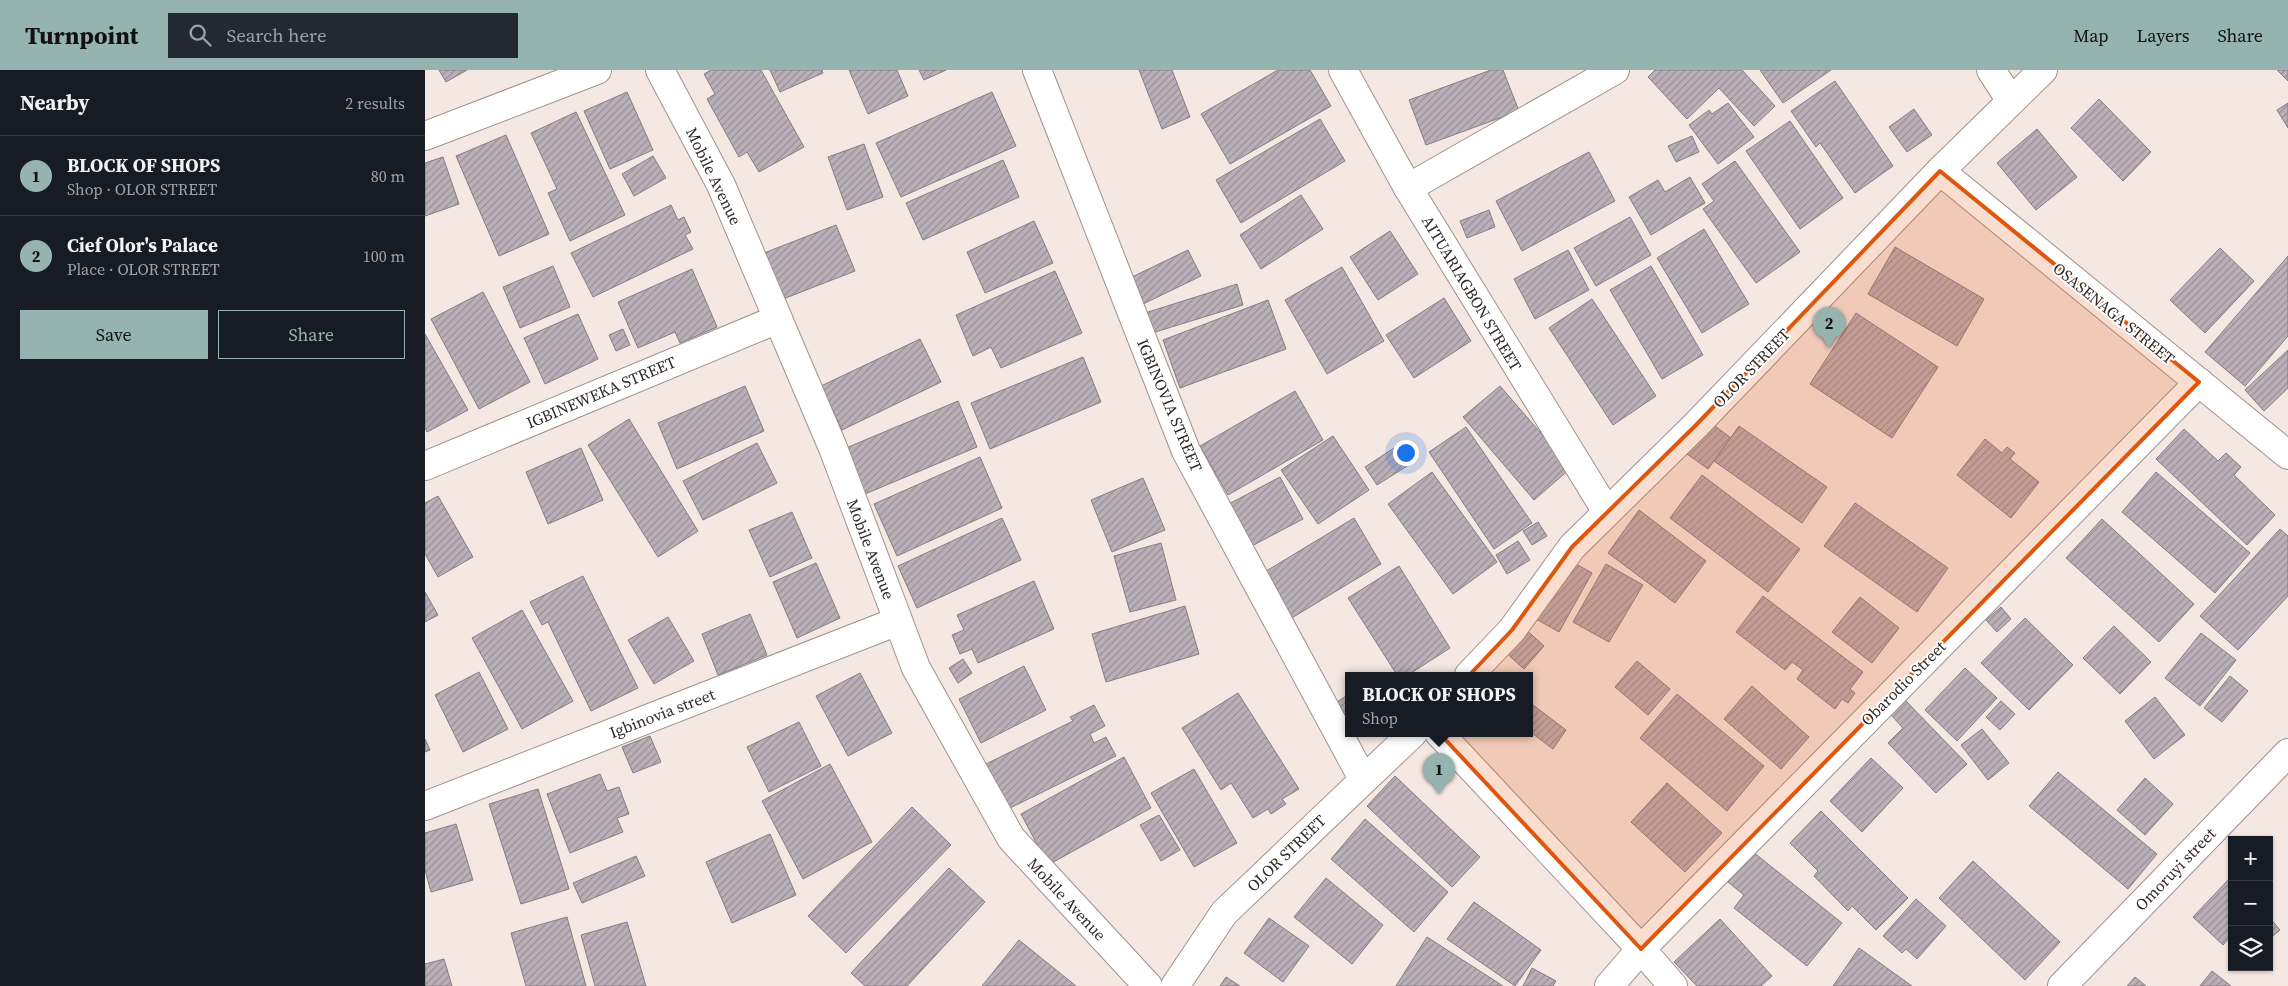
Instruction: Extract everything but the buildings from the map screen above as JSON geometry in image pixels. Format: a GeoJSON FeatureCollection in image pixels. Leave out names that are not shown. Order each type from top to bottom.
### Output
{"type":"FeatureCollection","features":[{"type":"Feature","properties":{"kind":"street"},"geometry":{"type":"LineString","coordinates":[[425,136],[597,70]]}},
{"type":"Feature","properties":{"kind":"street","name":"Mobile Avenue"},"geometry":{"type":"LineString","coordinates":[[660,70],[721,185],[833,448],[916,668],[1011,838],[1148,986]]}},
{"type":"Feature","properties":{"kind":"street","name":"IGBINOVIA STREET"},"geometry":{"type":"LineString","coordinates":[[1037,70],[1186,450],[1363,779]]}},
{"type":"Feature","properties":{"kind":"street","name":"AITUARIAGBON STREET"},"geometry":{"type":"LineString","coordinates":[[1343,70],[1409,188],[1607,512]]}},
{"type":"Feature","properties":{"kind":"street"},"geometry":{"type":"LineString","coordinates":[[1409,188],[1615,70]]}},
{"type":"Feature","properties":{"kind":"street"},"geometry":{"type":"LineString","coordinates":[[1991,70],[2011,101]]}},
{"type":"Feature","properties":{"kind":"street","name":"OLOR STREET"},"geometry":{"type":"LineString","coordinates":[[1472,672],[1512,630],[1572,546],[1696,425],[1939,171],[2043,70]]}},
{"type":"Feature","properties":{"kind":"street","name":"OSASENAGA STREET"},"geometry":{"type":"LineString","coordinates":[[1939,171],[2288,454]]}},
{"type":"Feature","properties":{"kind":"street","name":"IGBINEWEKA STREET"},"geometry":{"type":"LineString","coordinates":[[425,466],[778,319]]}},
{"type":"Feature","properties":{"kind":"street","name":"Obarodio Street"},"geometry":{"type":"LineString","coordinates":[[1609,986],[1641,949],[2199,382]]}},
{"type":"Feature","properties":{"kind":"street","name":"Igbinovia street"},"geometry":{"type":"LineString","coordinates":[[425,806],[898,621]]}},
{"type":"Feature","properties":{"kind":"street","name":"OLOR STREET"},"geometry":{"type":"LineString","coordinates":[[1175,986],[1224,913],[1409,737]]}},
{"type":"Feature","properties":{"kind":"street"},"geometry":{"type":"LineString","coordinates":[[1443,737],[1641,949],[1673,986]]}},
{"type":"Feature","properties":{"kind":"street","name":"Omoruyi street"},"geometry":{"type":"LineString","coordinates":[[2062,986],[2288,753]]}},
{"type":"Feature","properties":{"kind":"highlighted area"},"geometry":{"type":"Polygon","coordinates":[[[1940,171],[2199,382],[1641,949],[1427,720],[1512,630],[1572,547],[1696,425],[1940,171]]]}},
{"type":"Feature","properties":{"kind":"place","name":"Cief Olor's Palace"},"geometry":{"type":"Point","coordinates":[1829,348]}},
{"type":"Feature","properties":{"kind":"place","name":"BLOCK OF SHOPS"},"geometry":{"type":"Point","coordinates":[1439,794]}}]}
